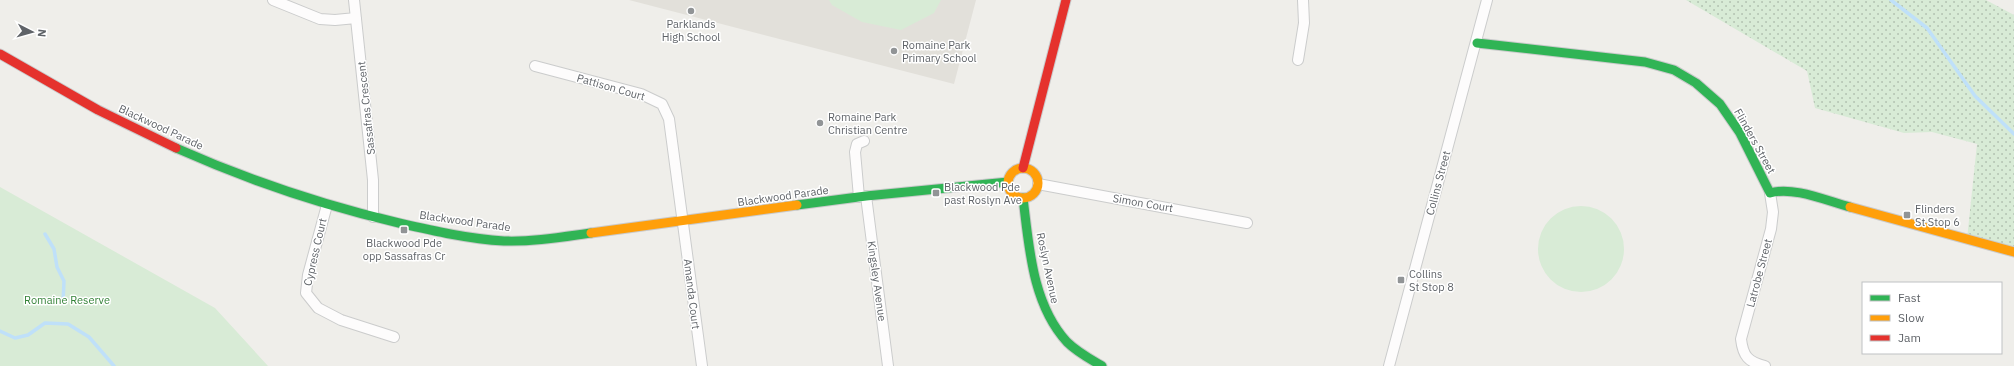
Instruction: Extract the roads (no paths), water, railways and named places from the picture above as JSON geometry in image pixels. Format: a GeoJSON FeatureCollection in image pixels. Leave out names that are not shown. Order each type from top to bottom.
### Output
{"type":"FeatureCollection","features":[{"type":"Feature","properties":{"kind":"street"},"geometry":{"type":"LineString","coordinates":[[273,0],[320,19],[335,20],[356,18]]}},
{"type":"Feature","properties":{"kind":"street","name":"Sassafras Crescent"},"geometry":{"type":"LineString","coordinates":[[354,0],[374,180],[373,217]]}},
{"type":"Feature","properties":{"kind":"street"},"geometry":{"type":"LineString","coordinates":[[1023,168],[1066,0]]}},
{"type":"Feature","properties":{"kind":"street"},"geometry":{"type":"LineString","coordinates":[[1298,60],[1304,23],[1303,0]]}},
{"type":"Feature","properties":{"kind":"street","name":"Collins Street"},"geometry":{"type":"LineString","coordinates":[[1389,366],[1477,43],[1487,0]]}},
{"type":"Feature","properties":{"kind":"street","name":"Flinders Street"},"geometry":{"type":"LineString","coordinates":[[1477,43],[1645,62],[1674,70],[1696,83],[1720,104],[1740,133],[1770,193]]}},
{"type":"Feature","properties":{"kind":"street","name":"Blackwood Parade"},"geometry":{"type":"LineString","coordinates":[[0,54],[89,106],[197,158],[327,205],[373,217],[461,235],[516,241],[558,238],[683,222],[862,196],[1008,182]]}},
{"type":"Feature","properties":{"kind":"street","name":"Pattison Court"},"geometry":{"type":"LineString","coordinates":[[535,66],[641,94],[662,104],[669,119],[683,222]]}},
{"type":"Feature","properties":{"kind":"street","name":"Kingsley Avenue"},"geometry":{"type":"LineString","coordinates":[[864,141],[857,144],[855,152],[888,366]]}},
{"type":"Feature","properties":{"kind":"street"},"geometry":{"type":"LineString","coordinates":[[1023,168],[1032,171],[1036,175],[1038,184],[1032,196],[1023,198],[1018,197],[1010,191],[1008,182],[1012,173],[1023,168]]}},
{"type":"Feature","properties":{"kind":"street","name":"Simon Court"},"geometry":{"type":"LineString","coordinates":[[1038,184],[1247,222]]}},
{"type":"Feature","properties":{"kind":"street"},"geometry":{"type":"LineString","coordinates":[[1770,193],[1782,191],[1808,196],[2014,252]]}},
{"type":"Feature","properties":{"kind":"street","name":"Latrobe Street"},"geometry":{"type":"LineString","coordinates":[[1765,366],[1754,363],[1743,352],[1741,339],[1771,230],[1773,212],[1770,193]]}},
{"type":"Feature","properties":{"kind":"street","name":"Roslyn Avenue"},"geometry":{"type":"LineString","coordinates":[[1023,198],[1035,274],[1045,310],[1063,338],[1084,356],[1102,366]]}},
{"type":"Feature","properties":{"kind":"street","name":"Cypress Court"},"geometry":{"type":"LineString","coordinates":[[327,205],[308,275],[306,293],[318,308],[341,320],[394,337]]}},
{"type":"Feature","properties":{"kind":"street","name":"Amanda Court"},"geometry":{"type":"LineString","coordinates":[[683,222],[702,366]]}},
{"type":"Feature","properties":{"kind":"waterway"},"geometry":{"type":"LineString","coordinates":[[1891,0],[1927,28],[1975,96],[2014,134]]}},
{"type":"Feature","properties":{"kind":"waterway"},"geometry":{"type":"LineString","coordinates":[[45,234],[54,249],[57,267],[64,281],[63,303]]}},
{"type":"Feature","properties":{"kind":"waterway"},"geometry":{"type":"LineString","coordinates":[[0,331],[15,338],[28,335],[45,323],[68,324],[89,337],[114,366]]}},
{"type":"Feature","properties":{"kind":"place","name":"Parklands High School"},"geometry":{"type":"Point","coordinates":[691,11]}},
{"type":"Feature","properties":{"kind":"place","name":"Romaine Park Primary School"},"geometry":{"type":"Point","coordinates":[894,51]}},
{"type":"Feature","properties":{"kind":"place","name":"Romaine Park Christian Centre"},"geometry":{"type":"Point","coordinates":[820,123]}},
{"type":"Feature","properties":{"kind":"place","name":"Blackwood Pde past Roslyn Ave"},"geometry":{"type":"Point","coordinates":[936,193]}},
{"type":"Feature","properties":{"kind":"place","name":"Flinders St Stop 6"},"geometry":{"type":"Point","coordinates":[1907,215]}},
{"type":"Feature","properties":{"kind":"place","name":"Blackwood Pde opp Sassafras Cr"},"geometry":{"type":"Point","coordinates":[404,230]}},
{"type":"Feature","properties":{"kind":"place","name":"Collins St Stop 8"},"geometry":{"type":"Point","coordinates":[1401,280]}},
{"type":"Feature","properties":{"kind":"park label","name":"Romaine Reserve"},"geometry":{"type":"Point","coordinates":[67,300]}}]}
